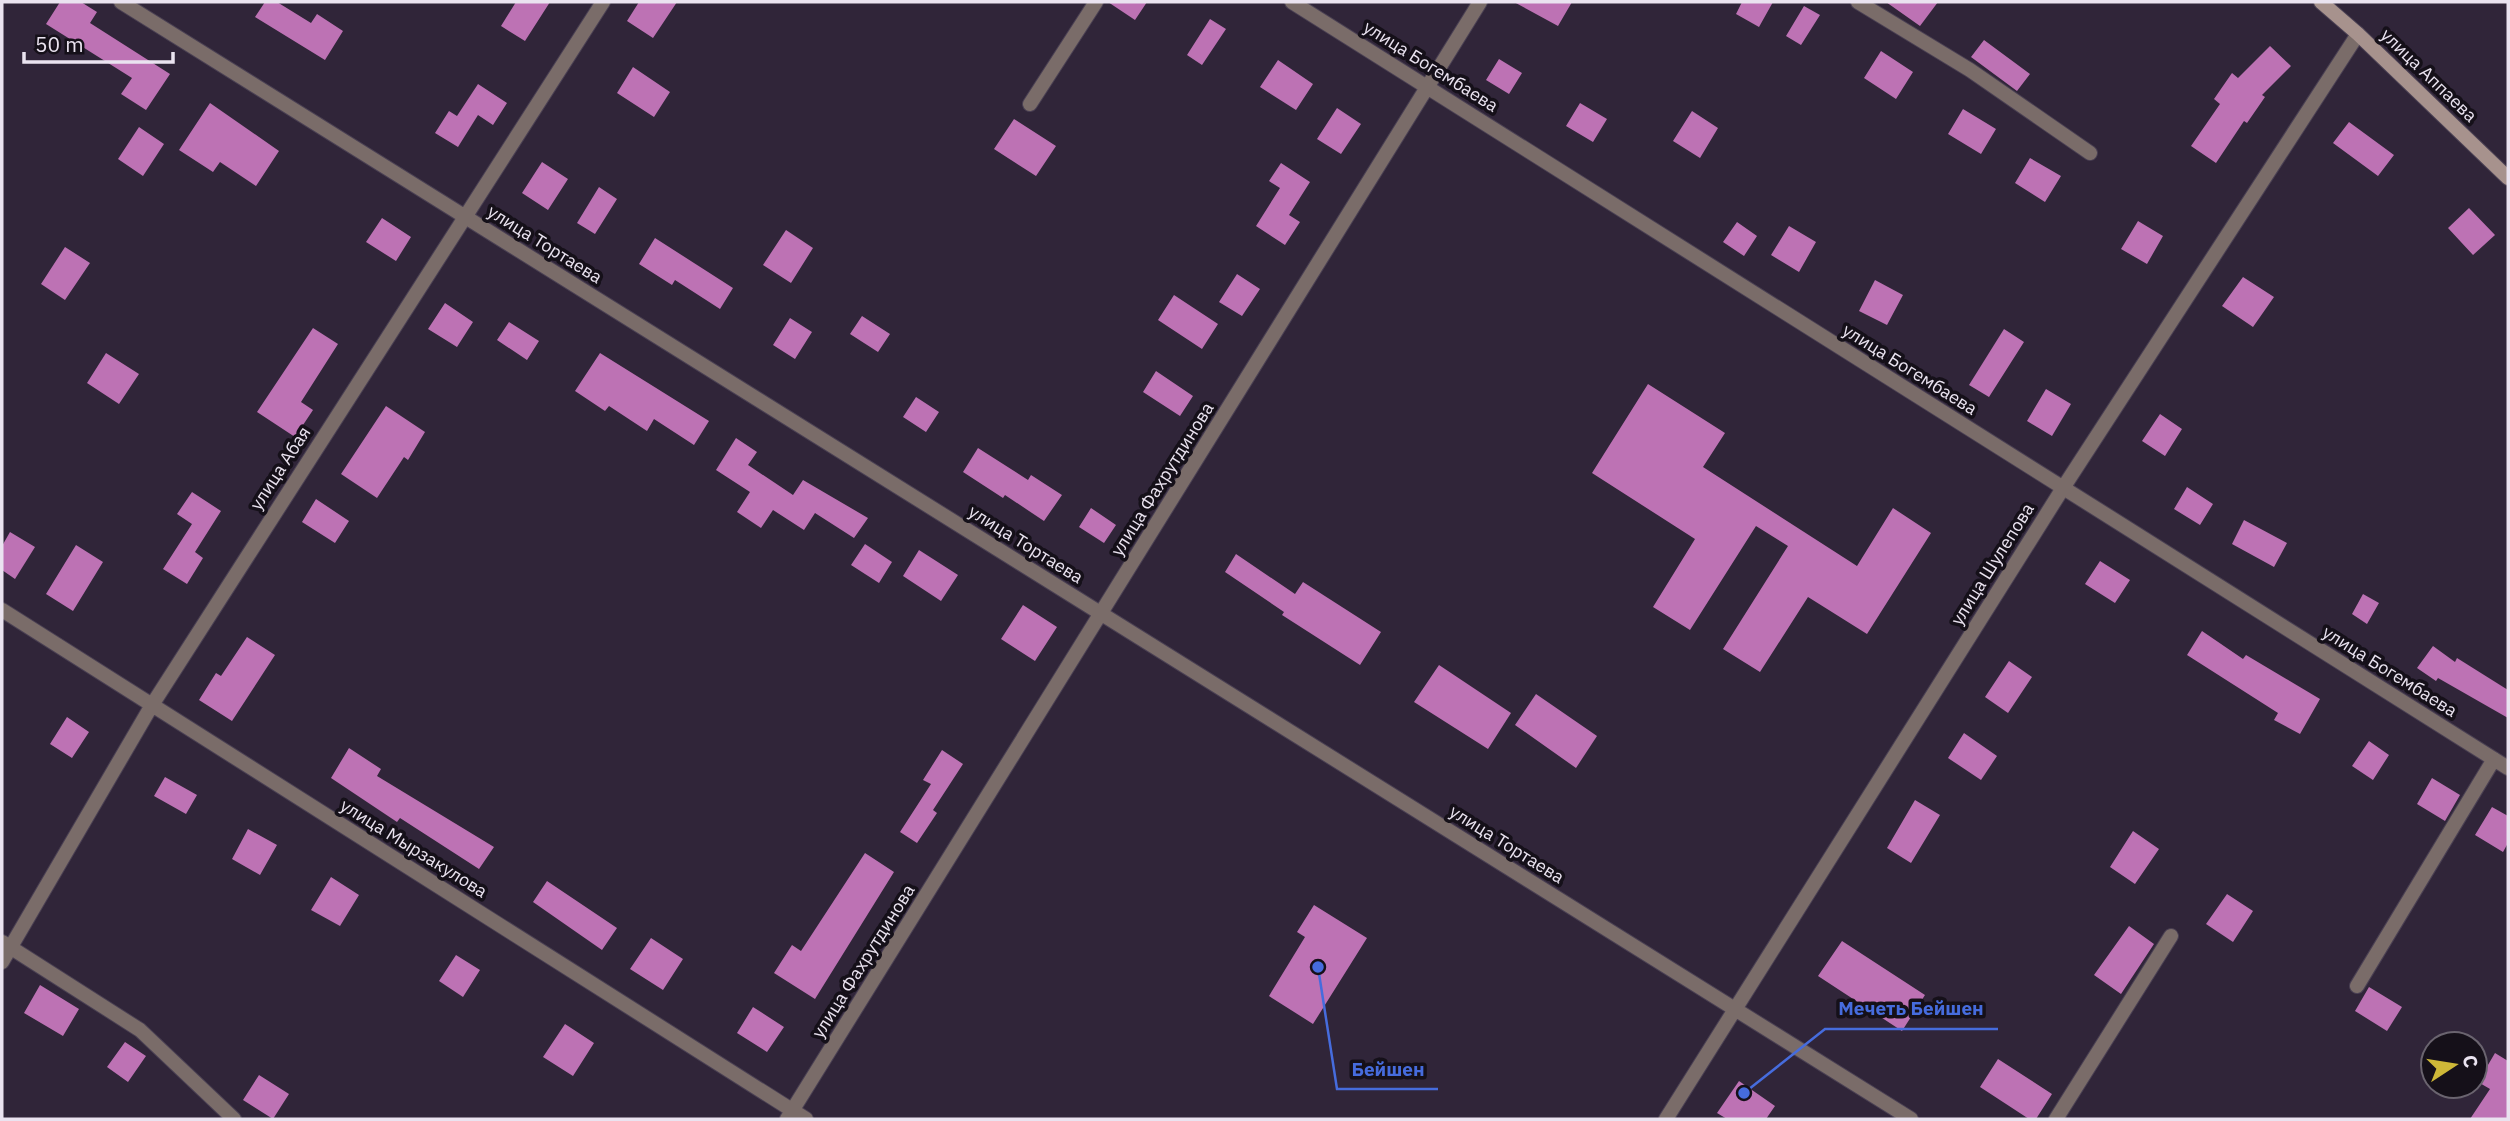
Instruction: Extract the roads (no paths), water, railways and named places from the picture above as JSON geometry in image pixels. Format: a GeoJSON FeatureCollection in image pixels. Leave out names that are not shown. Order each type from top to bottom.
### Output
{"type":"FeatureCollection","features":[{"type":"Feature","properties":{"kind":"main road","name":"улица Аппаева"},"geometry":{"type":"LineString","coordinates":[[2321,2],[2508,178]]}},
{"type":"Feature","properties":{"kind":"street","name":"улица Тортаева"},"geometry":{"type":"LineString","coordinates":[[121,2],[1911,1119]]}},
{"type":"Feature","properties":{"kind":"street","name":"улица Абая"},"geometry":{"type":"LineString","coordinates":[[2,962],[6,945],[152,705],[603,2]]}},
{"type":"Feature","properties":{"kind":"street"},"geometry":{"type":"LineString","coordinates":[[1030,104],[1096,2]]}},
{"type":"Feature","properties":{"kind":"street","name":"улица Богембаева"},"geometry":{"type":"LineString","coordinates":[[1292,2],[2508,768]]}},
{"type":"Feature","properties":{"kind":"street","name":"улица Фахрутдинова"},"geometry":{"type":"LineString","coordinates":[[789,1115],[1480,2]]}},
{"type":"Feature","properties":{"kind":"street"},"geometry":{"type":"LineString","coordinates":[[1858,2],[1969,70],[2090,153]]}},
{"type":"Feature","properties":{"kind":"street","name":"улица Шулепова"},"geometry":{"type":"LineString","coordinates":[[1667,1119],[2063,488],[2358,34]]}},
{"type":"Feature","properties":{"kind":"street","name":"улица Мырзакулова"},"geometry":{"type":"LineString","coordinates":[[2,610],[789,1115],[806,1119]]}},
{"type":"Feature","properties":{"kind":"street"},"geometry":{"type":"LineString","coordinates":[[2357,986],[2494,759]]}},
{"type":"Feature","properties":{"kind":"street"},"geometry":{"type":"LineString","coordinates":[[2056,1119],[2171,936]]}},
{"type":"Feature","properties":{"kind":"street"},"geometry":{"type":"LineString","coordinates":[[6,945],[140,1030],[234,1119]]}},
{"type":"Feature","properties":{"kind":"place","name":"Бейшен"},"geometry":{"type":"Point","coordinates":[1318,967]}},
{"type":"Feature","properties":{"kind":"place","name":"Мечеть Бейшен"},"geometry":{"type":"Point","coordinates":[1744,1093]}}]}
